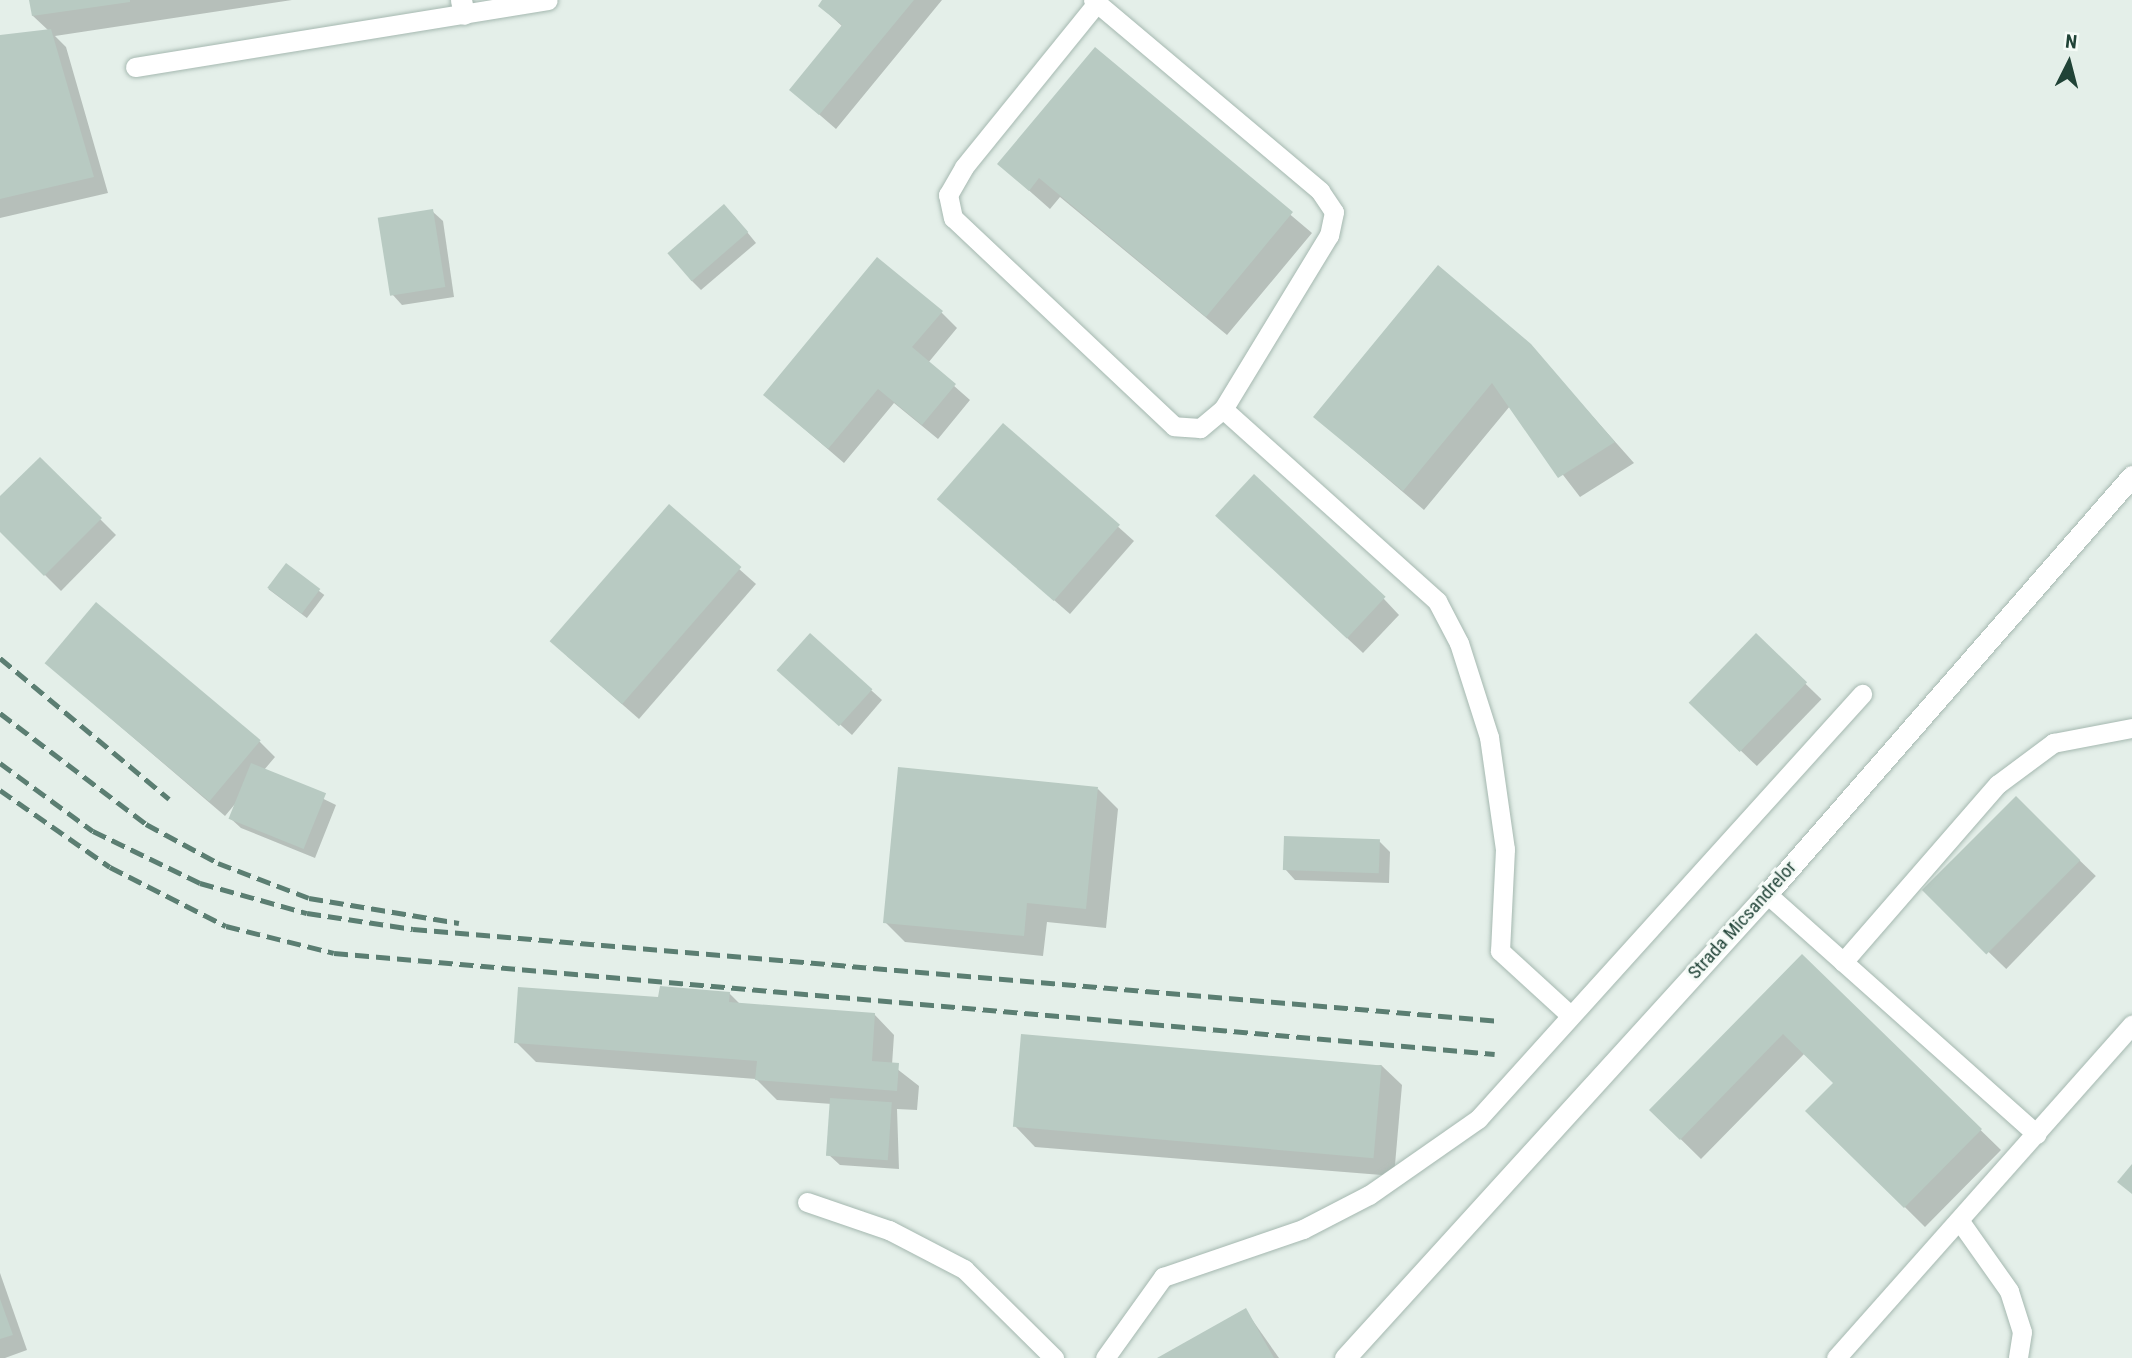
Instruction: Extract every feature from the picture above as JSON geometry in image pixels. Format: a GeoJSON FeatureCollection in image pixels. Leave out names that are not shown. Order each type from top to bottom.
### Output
{"type":"FeatureCollection","features":[{"type":"Feature","properties":{"kind":"street","name":"Strada Micsandrelor"},"geometry":{"type":"LineString","coordinates":[[1345,1358],[1767,894],[2132,476]]}},
{"type":"Feature","properties":{"kind":"lane"},"geometry":{"type":"LineString","coordinates":[[135,67],[462,7],[548,0]]}},
{"type":"Feature","properties":{"kind":"lane"},"geometry":{"type":"LineString","coordinates":[[1095,2],[1320,191],[1334,212],[1329,236],[1223,409],[1200,428],[1174,426],[953,218],[948,195],[964,167],[1095,2]]}},
{"type":"Feature","properties":{"kind":"lane"},"geometry":{"type":"LineString","coordinates":[[1223,409],[1437,601],[1460,643],[1489,737],[1505,849],[1500,951],[1570,1014]]}},
{"type":"Feature","properties":{"kind":"lane"},"geometry":{"type":"LineString","coordinates":[[1105,1358],[1163,1277],[1303,1229],[1369,1195],[1478,1119],[1570,1014],[1862,694]]}},
{"type":"Feature","properties":{"kind":"lane"},"geometry":{"type":"LineString","coordinates":[[1843,962],[1998,784],[2053,743],[2132,728]]}},
{"type":"Feature","properties":{"kind":"lane"},"geometry":{"type":"LineString","coordinates":[[1767,894],[2036,1134]]}},
{"type":"Feature","properties":{"kind":"lane"},"geometry":{"type":"LineString","coordinates":[[1836,1358],[2132,1025]]}},
{"type":"Feature","properties":{"kind":"lane"},"geometry":{"type":"LineString","coordinates":[[807,1202],[890,1230],[964,1269],[1054,1358]]}},
{"type":"Feature","properties":{"kind":"lane"},"geometry":{"type":"LineString","coordinates":[[1959,1220],[2010,1291],[2022,1332],[2018,1358]]}},
{"type":"Feature","properties":{"kind":"building"},"geometry":{"type":"Polygon","coordinates":[[[29,0],[130,0],[130,2],[32,16],[29,0]]]}},
{"type":"Feature","properties":{"kind":"building"},"geometry":{"type":"Polygon","coordinates":[[[822,0],[914,0],[819,115],[789,90],[842,25],[818,6],[822,0]]]}},
{"type":"Feature","properties":{"kind":"building"},"geometry":{"type":"Polygon","coordinates":[[[51,29],[94,177],[0,199],[0,35],[51,29]]]}},
{"type":"Feature","properties":{"kind":"building"},"geometry":{"type":"Polygon","coordinates":[[[1095,47],[1293,212],[1206,317],[1039,178],[1029,191],[997,164],[1095,47]]]}},
{"type":"Feature","properties":{"kind":"building"},"geometry":{"type":"Polygon","coordinates":[[[724,204],[748,232],[692,281],[667,253],[724,204]]]}},
{"type":"Feature","properties":{"kind":"building"},"geometry":{"type":"Polygon","coordinates":[[[433,209],[445,287],[390,296],[378,218],[433,209]]]}},
{"type":"Feature","properties":{"kind":"building"},"geometry":{"type":"Polygon","coordinates":[[[877,257],[943,311],[912,347],[956,384],[922,425],[878,389],[828,449],[763,395],[877,257]]]}},
{"type":"Feature","properties":{"kind":"building"},"geometry":{"type":"Polygon","coordinates":[[[1438,265],[1531,344],[1615,442],[1558,478],[1492,383],[1403,491],[1313,417],[1438,265]]]}},
{"type":"Feature","properties":{"kind":"building"},"geometry":{"type":"Polygon","coordinates":[[[1003,423],[1120,525],[1054,601],[937,499],[1003,423]]]}},
{"type":"Feature","properties":{"kind":"building"},"geometry":{"type":"Polygon","coordinates":[[[40,457],[102,518],[44,576],[0,532],[0,496],[40,457]]]}},
{"type":"Feature","properties":{"kind":"building"},"geometry":{"type":"Polygon","coordinates":[[[1254,474],[1386,597],[1347,638],[1215,516],[1254,474]]]}},
{"type":"Feature","properties":{"kind":"building"},"geometry":{"type":"Polygon","coordinates":[[[669,504],[741,567],[622,704],[550,641],[669,504]]]}},
{"type":"Feature","properties":{"kind":"building"},"geometry":{"type":"Polygon","coordinates":[[[286,563],[320,589],[302,614],[267,588],[286,563]]]}},
{"type":"Feature","properties":{"kind":"building"},"geometry":{"type":"Polygon","coordinates":[[[96,602],[261,740],[209,801],[45,663],[96,602]]]}},
{"type":"Feature","properties":{"kind":"building"},"geometry":{"type":"Polygon","coordinates":[[[810,633],[872,689],[839,726],[777,670],[810,633]]]}},
{"type":"Feature","properties":{"kind":"building"},"geometry":{"type":"Polygon","coordinates":[[[1756,633],[1807,682],[1740,752],[1689,703],[1756,633]]]}},
{"type":"Feature","properties":{"kind":"building"},"geometry":{"type":"Polygon","coordinates":[[[251,763],[326,793],[304,849],[229,819],[251,763]]]}},
{"type":"Feature","properties":{"kind":"building"},"geometry":{"type":"Polygon","coordinates":[[[898,767],[1098,787],[1086,909],[1027,903],[1024,936],[883,923],[898,767]]]}},
{"type":"Feature","properties":{"kind":"building"},"geometry":{"type":"Polygon","coordinates":[[[2016,796],[2080,860],[1986,954],[1922,890],[2016,796]]]}},
{"type":"Feature","properties":{"kind":"building"},"geometry":{"type":"Polygon","coordinates":[[[1284,836],[1380,839],[1379,873],[1283,870],[1284,836]]]}},
{"type":"Feature","properties":{"kind":"building"},"geometry":{"type":"Polygon","coordinates":[[[1802,954],[1982,1129],[1904,1208],[1805,1111],[1833,1083],[1783,1034],[1680,1140],[1649,1110],[1802,954]]]}},
{"type":"Feature","properties":{"kind":"building"},"geometry":{"type":"Polygon","coordinates":[[[660,986],[730,992],[729,1002],[875,1013],[872,1061],[899,1063],[897,1091],[755,1080],[757,1061],[514,1043],[518,987],[658,997],[660,986]]]}},
{"type":"Feature","properties":{"kind":"building"},"geometry":{"type":"Polygon","coordinates":[[[1021,1034],[1382,1066],[1374,1158],[1013,1127],[1021,1034]]]}},
{"type":"Feature","properties":{"kind":"building"},"geometry":{"type":"Polygon","coordinates":[[[830,1098],[892,1102],[888,1160],[826,1156],[830,1098]]]}},
{"type":"Feature","properties":{"kind":"building"},"geometry":{"type":"Polygon","coordinates":[[[2132,1164],[2132,1194],[2117,1182],[2132,1164]]]}},
{"type":"Feature","properties":{"kind":"building"},"geometry":{"type":"Polygon","coordinates":[[[0,1299],[13,1335],[0,1339],[0,1299]]]}},
{"type":"Feature","properties":{"kind":"building"},"geometry":{"type":"Polygon","coordinates":[[[1246,1308],[1274,1358],[1157,1358],[1246,1308]]]}},
{"type":"Feature","properties":{"kind":"railway"},"geometry":{"type":"LineString","coordinates":[[0,658],[169,799]]}},
{"type":"Feature","properties":{"kind":"railway"},"geometry":{"type":"LineString","coordinates":[[0,713],[146,824],[218,863],[309,898],[459,923]]}},
{"type":"Feature","properties":{"kind":"railway"},"geometry":{"type":"LineString","coordinates":[[0,763],[93,831],[200,883],[307,913],[413,929],[1500,1021]]}},
{"type":"Feature","properties":{"kind":"railway"},"geometry":{"type":"LineString","coordinates":[[0,790],[110,867],[226,926],[334,953],[1495,1054]]}}]}
